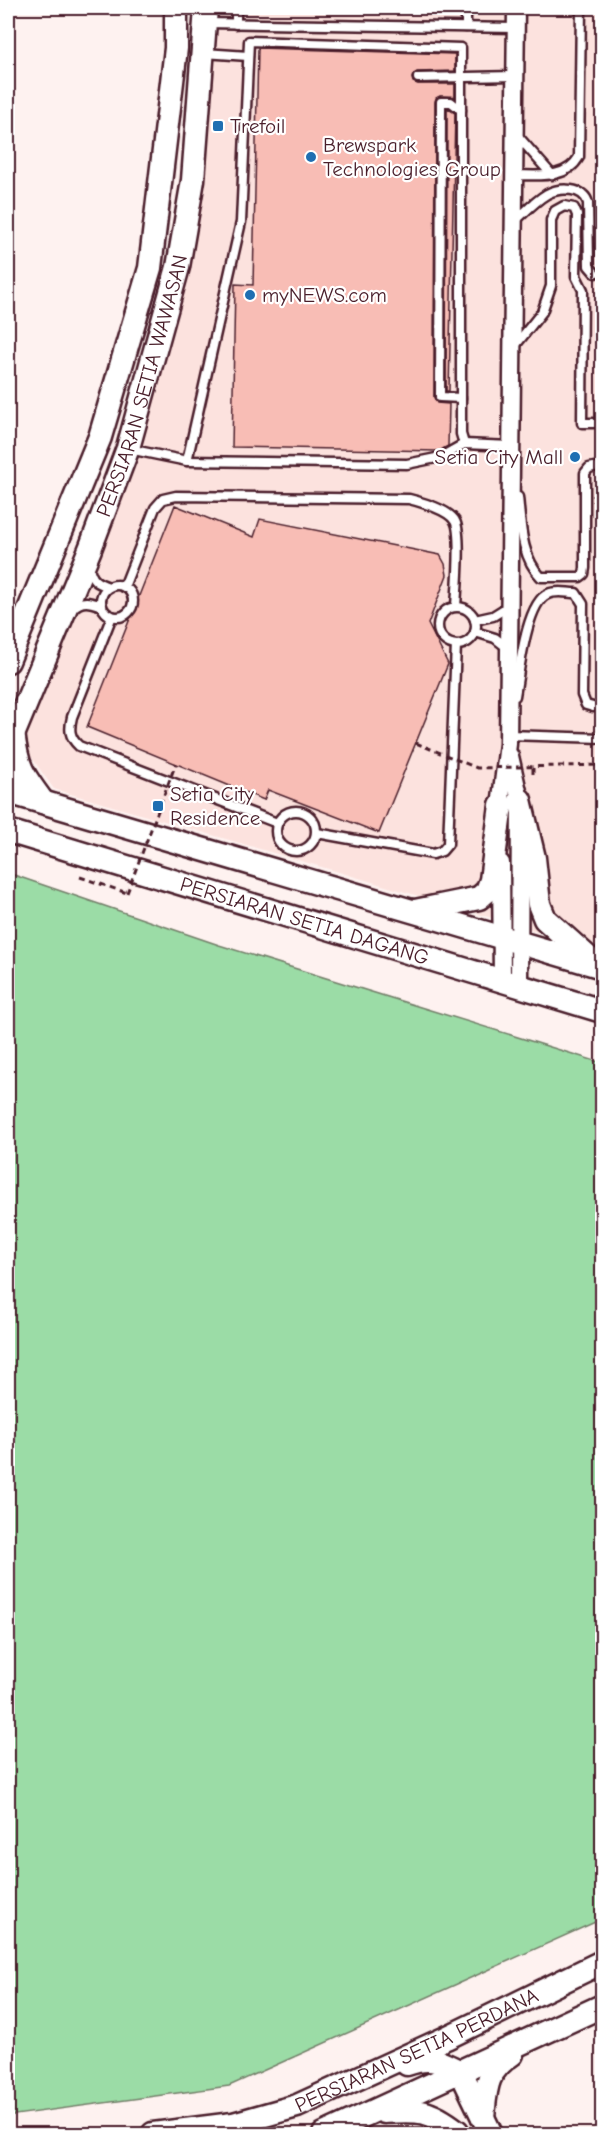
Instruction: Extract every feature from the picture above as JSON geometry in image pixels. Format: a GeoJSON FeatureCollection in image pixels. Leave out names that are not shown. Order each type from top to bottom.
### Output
{"type":"FeatureCollection","features":[{"type":"Feature","properties":{"kind":"street","name":"PERSIARAN SETIA WAWASAN"},"geometry":{"type":"LineString","coordinates":[[8,661],[100,437],[150,268],[176,48],[176,8]]}},
{"type":"Feature","properties":{"kind":"street"},"geometry":{"type":"LineString","coordinates":[[510,983],[508,740],[516,8]]}},
{"type":"Feature","properties":{"kind":"street","name":"PERSIARAN SETIA WAWASAN"},"geometry":{"type":"LineString","coordinates":[[10,739],[90,549],[128,448],[178,267],[193,180],[205,15]]}},
{"type":"Feature","properties":{"kind":"street"},"geometry":{"type":"LineString","coordinates":[[10,739],[16,759],[43,802]]}},
{"type":"Feature","properties":{"kind":"street","name":"PERSIARAN SETIA DAGANG"},"geometry":{"type":"LineString","coordinates":[[8,792],[600,966]]}},
{"type":"Feature","properties":{"kind":"street"},"geometry":{"type":"LineString","coordinates":[[413,911],[479,898],[486,891],[491,880],[510,803]]}},
{"type":"Feature","properties":{"kind":"street"},"geometry":{"type":"LineString","coordinates":[[510,803],[534,858],[539,904],[545,919],[600,966]]}},
{"type":"Feature","properties":{"kind":"street","name":"PERSIARAN SETIA DAGANG"},"geometry":{"type":"LineString","coordinates":[[14,836],[603,1011]]}},
{"type":"Feature","properties":{"kind":"street","name":"PERSIARAN SETIA PERDANA"},"geometry":{"type":"LineString","coordinates":[[153,2134],[233,2124],[297,2106],[603,1962]]}},
{"type":"Feature","properties":{"kind":"street","name":"PERSIARAN SETIA PERDANA"},"geometry":{"type":"LineString","coordinates":[[324,2134],[603,2006]]}},
{"type":"Feature","properties":{"kind":"street"},"geometry":{"type":"LineString","coordinates":[[458,2133],[435,2085],[439,2061],[449,2046],[473,2032],[485,2019]]}},
{"type":"Feature","properties":{"kind":"street"},"geometry":{"type":"LineString","coordinates":[[487,2126],[486,2085],[493,2070],[540,2034]]}},
{"type":"Feature","properties":{"kind":"street"},"geometry":{"type":"LineString","coordinates":[[374,2071],[423,2058],[439,2061],[461,2072],[487,2126]]}},
{"type":"Feature","properties":{"kind":"street"},"geometry":{"type":"LineString","coordinates":[[374,2112],[422,2111],[438,2116],[458,2133]]}},
{"type":"Feature","properties":{"kind":"lane"},"geometry":{"type":"LineString","coordinates":[[236,8],[236,24]]}},
{"type":"Feature","properties":{"kind":"lane"},"geometry":{"type":"LineString","coordinates":[[514,175],[552,175],[574,167],[579,157],[581,8]]}},
{"type":"Feature","properties":{"kind":"lane"},"geometry":{"type":"LineString","coordinates":[[464,11],[466,27]]}},
{"type":"Feature","properties":{"kind":"lane"},"geometry":{"type":"LineString","coordinates":[[205,15],[236,24],[271,21],[515,28]]}},
{"type":"Feature","properties":{"kind":"lane"},"geometry":{"type":"LineString","coordinates":[[187,461],[241,222],[249,41],[461,48],[461,438],[468,446],[511,446],[524,545],[535,571],[541,577],[580,578],[585,574],[585,473],[589,468],[594,467]]}},
{"type":"Feature","properties":{"kind":"lane"},"geometry":{"type":"LineString","coordinates":[[204,53],[248,56]]}},
{"type":"Feature","properties":{"kind":"lane"},"geometry":{"type":"LineString","coordinates":[[418,78],[515,76]]}},
{"type":"Feature","properties":{"kind":"lane"},"geometry":{"type":"LineString","coordinates":[[460,398],[440,397],[441,102],[451,102],[461,110]]}},
{"type":"Feature","properties":{"kind":"lane"},"geometry":{"type":"LineString","coordinates":[[514,131],[552,175]]}},
{"type":"Feature","properties":{"kind":"lane"},"geometry":{"type":"LineString","coordinates":[[513,222],[548,194],[559,191],[581,192],[586,196],[588,203],[589,266],[595,273]]}},
{"type":"Feature","properties":{"kind":"lane"},"geometry":{"type":"LineString","coordinates":[[512,349],[542,312],[551,286],[551,220],[555,211],[564,206],[574,208],[577,215],[576,276],[583,290],[582,423],[594,423]]}},
{"type":"Feature","properties":{"kind":"lane"},"geometry":{"type":"LineString","coordinates":[[128,448],[187,461],[407,464],[441,457],[464,444]]}},
{"type":"Feature","properties":{"kind":"lane"},"geometry":{"type":"LineString","coordinates":[[124,586],[155,508],[163,499],[176,496],[409,499],[449,515],[456,522],[458,537],[456,606]]}},
{"type":"Feature","properties":{"kind":"lane"},"geometry":{"type":"LineString","coordinates":[[90,549],[91,577],[96,583],[109,587]]}},
{"type":"Feature","properties":{"kind":"lane"},"geometry":{"type":"LineString","coordinates":[[58,626],[79,603],[89,601],[102,606],[112,616],[128,614],[133,604],[132,594],[124,586],[109,587],[102,595],[102,606]]}},
{"type":"Feature","properties":{"kind":"lane"},"geometry":{"type":"LineString","coordinates":[[593,707],[586,705],[582,694],[583,604],[576,593],[546,594],[533,611],[527,631],[508,740],[603,738]]}},
{"type":"Feature","properties":{"kind":"lane"},"geometry":{"type":"LineString","coordinates":[[456,606],[468,610],[475,620],[475,632],[468,641],[456,645],[445,640],[441,635],[438,622],[444,611],[456,606]]}},
{"type":"Feature","properties":{"kind":"lane"},"geometry":{"type":"LineString","coordinates":[[475,620],[493,616],[509,606]]}},
{"type":"Feature","properties":{"kind":"lane"},"geometry":{"type":"LineString","coordinates":[[112,616],[72,717],[69,728],[72,739],[79,746],[277,824]]}},
{"type":"Feature","properties":{"kind":"lane"},"geometry":{"type":"LineString","coordinates":[[475,632],[495,638],[509,649]]}},
{"type":"Feature","properties":{"kind":"lane"},"geometry":{"type":"LineString","coordinates":[[317,832],[433,854],[442,851],[448,844],[456,645]]}},
{"type":"Feature","properties":{"kind":"lane"},"geometry":{"type":"LineString","coordinates":[[304,811],[314,820],[317,832],[311,845],[299,851],[292,850],[280,843],[277,837],[277,824],[285,813],[304,811]]}},
{"type":"Feature","properties":{"kind":"path"},"geometry":{"type":"LineString","coordinates":[[416,743],[477,768],[603,765]]}},
{"type":"Feature","properties":{"kind":"path"},"geometry":{"type":"LineString","coordinates":[[80,877],[127,893],[176,762]]}},
{"type":"Feature","properties":{"kind":"shaded area"},"geometry":{"type":"Polygon","coordinates":[[[216,8],[602,8],[602,951],[54,789],[22,744],[135,455],[216,8]]]}},
{"type":"Feature","properties":{"kind":"green space"},"geometry":{"type":"Polygon","coordinates":[[[8,873],[219,945],[602,1063],[602,1919],[229,2086],[8,2116],[8,873]]]}},
{"type":"Feature","properties":{"kind":"building"},"geometry":{"type":"Polygon","coordinates":[[[258,48],[455,54],[455,71],[417,72],[412,78],[413,82],[418,84],[455,84],[455,97],[440,96],[435,102],[434,397],[437,403],[449,404],[448,446],[439,451],[232,447],[235,284],[253,285],[258,48]]]}},
{"type":"Feature","properties":{"kind":"building"},"geometry":{"type":"Polygon","coordinates":[[[447,108],[455,113],[449,391],[446,391],[447,108]]]}},
{"type":"Feature","properties":{"kind":"building"},"geometry":{"type":"Polygon","coordinates":[[[175,505],[254,537],[260,519],[440,555],[447,575],[428,624],[448,664],[379,833],[268,790],[264,800],[87,727],[175,505]]]}},
{"type":"Feature","properties":{"kind":"place","name":"Trefoil"},"geometry":{"type":"Point","coordinates":[218,126]}},
{"type":"Feature","properties":{"kind":"place","name":"Brewspark Technologies Group"},"geometry":{"type":"Point","coordinates":[311,157]}},
{"type":"Feature","properties":{"kind":"place","name":"myNEWS.com"},"geometry":{"type":"Point","coordinates":[250,295]}},
{"type":"Feature","properties":{"kind":"place","name":"Setia City Mall"},"geometry":{"type":"Point","coordinates":[575,457]}},
{"type":"Feature","properties":{"kind":"place","name":"Setia City Residence"},"geometry":{"type":"Point","coordinates":[158,806]}}]}
